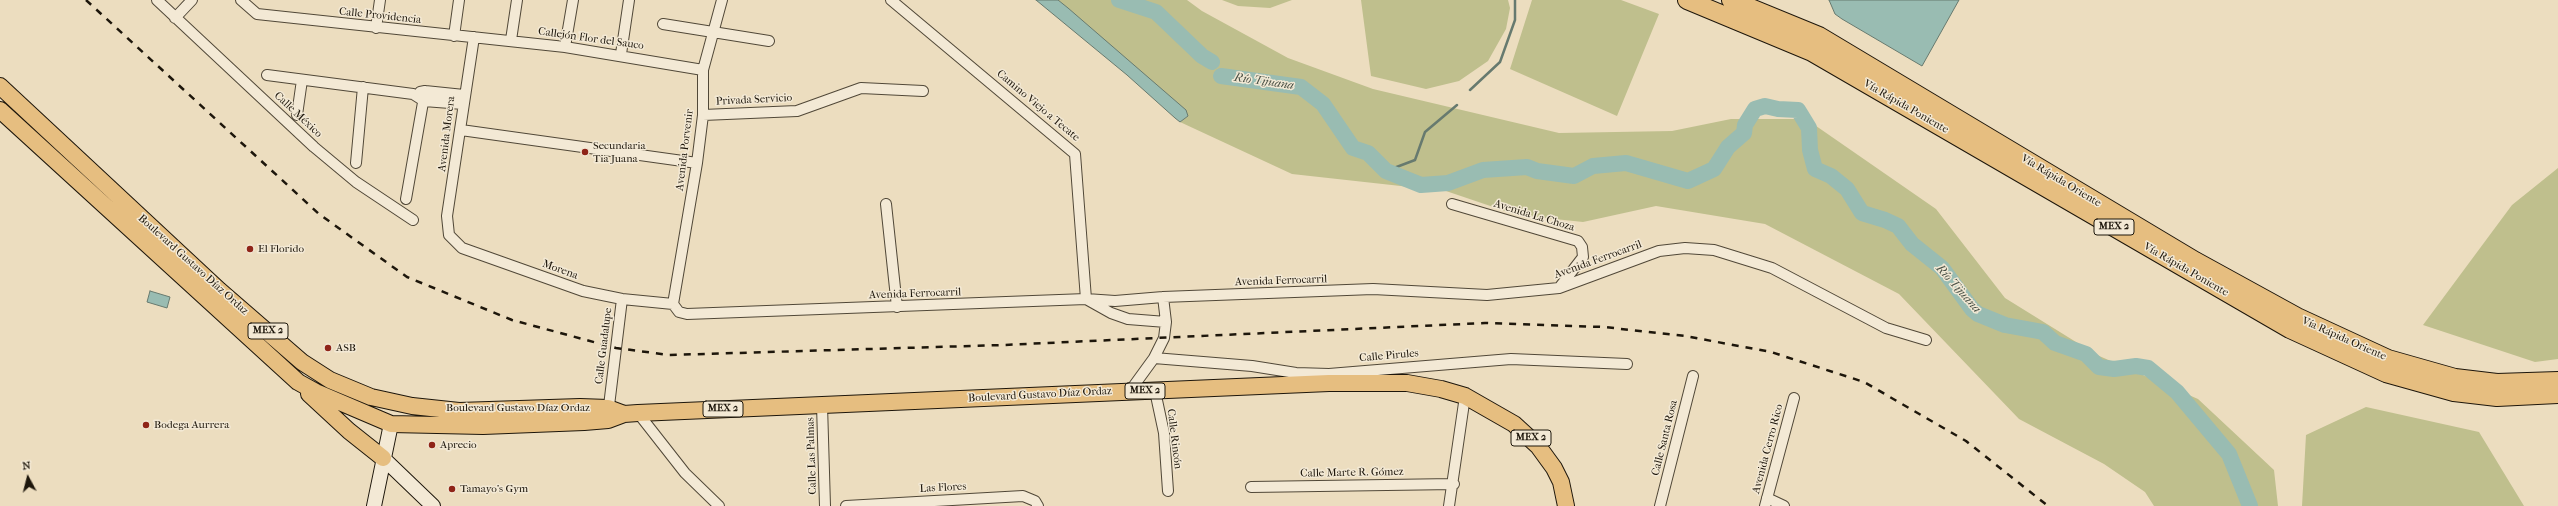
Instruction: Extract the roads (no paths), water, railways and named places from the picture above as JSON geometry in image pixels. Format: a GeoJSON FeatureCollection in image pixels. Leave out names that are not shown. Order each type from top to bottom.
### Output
{"type":"FeatureCollection","features":[{"type":"Feature","properties":{"kind":"highway","name":"Vía Rápida Poniente"},"geometry":{"type":"LineString","coordinates":[[1687,0],[1812,52],[2290,329],[2386,373],[2454,392],[2497,397],[2558,394]]}},
{"type":"Feature","properties":{"kind":"highway","name":"Vía Rápida Oriente"},"geometry":{"type":"LineString","coordinates":[[1731,0],[1819,36],[2195,261],[2297,317],[2388,358],[2455,378],[2497,383],[2558,381]]}},
{"type":"Feature","properties":{"kind":"main road","name":"Boulevard Gustavo Díaz Ordaz"},"geometry":{"type":"LineString","coordinates":[[0,86],[214,285],[302,362],[330,380],[371,398],[412,406],[460,410],[608,414]]}},
{"type":"Feature","properties":{"kind":"main road","name":"Boulevard Gustavo Díaz Ordaz"},"geometry":{"type":"LineString","coordinates":[[0,110],[298,382],[336,402],[378,417],[391,424],[482,426],[608,414],[1155,391],[1329,379],[1407,383],[1441,389],[1466,396],[1501,415],[1538,446],[1561,482],[1566,506]]}},
{"type":"Feature","properties":{"kind":"main road"},"geometry":{"type":"LineString","coordinates":[[298,382],[343,425],[383,458],[434,506]]}},
{"type":"Feature","properties":{"kind":"main road"},"geometry":{"type":"LineString","coordinates":[[371,398],[391,424]]}},
{"type":"Feature","properties":{"kind":"main road"},"geometry":{"type":"LineString","coordinates":[[391,424],[415,416],[460,410]]}},
{"type":"Feature","properties":{"kind":"main road"},"geometry":{"type":"LineString","coordinates":[[374,506],[391,424]]}},
{"type":"Feature","properties":{"kind":"street","name":"Calle México"},"geometry":{"type":"LineString","coordinates":[[157,0],[314,147],[356,182],[413,220]]}},
{"type":"Feature","properties":{"kind":"street"},"geometry":{"type":"LineString","coordinates":[[175,18],[192,0]]}},
{"type":"Feature","properties":{"kind":"street","name":"Calle Providencia"},"geometry":{"type":"LineString","coordinates":[[241,0],[257,14],[376,28],[474,37]]}},
{"type":"Feature","properties":{"kind":"street"},"geometry":{"type":"LineString","coordinates":[[376,28],[380,0]]}},
{"type":"Feature","properties":{"kind":"street"},"geometry":{"type":"LineString","coordinates":[[454,36],[459,0]]}},
{"type":"Feature","properties":{"kind":"street"},"geometry":{"type":"LineString","coordinates":[[511,40],[517,0]]}},
{"type":"Feature","properties":{"kind":"street"},"geometry":{"type":"LineString","coordinates":[[566,47],[573,0]]}},
{"type":"Feature","properties":{"kind":"street"},"geometry":{"type":"LineString","coordinates":[[621,54],[629,0]]}},
{"type":"Feature","properties":{"kind":"street","name":"Avenida Porvenir"},"geometry":{"type":"LineString","coordinates":[[673,304],[697,163],[703,115],[703,70],[722,0]]}},
{"type":"Feature","properties":{"kind":"street","name":"Camino Viejo a Tecate"},"geometry":{"type":"LineString","coordinates":[[891,0],[1076,154],[1086,298]]}},
{"type":"Feature","properties":{"kind":"street"},"geometry":{"type":"LineString","coordinates":[[663,24],[769,41]]}},
{"type":"Feature","properties":{"kind":"street","name":"Callejón Flor del Sauco"},"geometry":{"type":"LineString","coordinates":[[474,37],[511,40],[621,54],[703,70]]}},
{"type":"Feature","properties":{"kind":"street","name":"Avenida Morera"},"geometry":{"type":"LineString","coordinates":[[449,235],[447,216],[461,130],[463,100],[474,37]]}},
{"type":"Feature","properties":{"kind":"street"},"geometry":{"type":"LineString","coordinates":[[267,75],[463,100]]}},
{"type":"Feature","properties":{"kind":"street"},"geometry":{"type":"LineString","coordinates":[[297,115],[302,80]]}},
{"type":"Feature","properties":{"kind":"street"},"geometry":{"type":"LineString","coordinates":[[356,163],[363,87]]}},
{"type":"Feature","properties":{"kind":"street","name":"Privada Servicio"},"geometry":{"type":"LineString","coordinates":[[703,115],[797,111],[861,88],[923,91]]}},
{"type":"Feature","properties":{"kind":"street"},"geometry":{"type":"LineString","coordinates":[[406,199],[425,96]]}},
{"type":"Feature","properties":{"kind":"street"},"geometry":{"type":"LineString","coordinates":[[461,130],[697,163]]}},
{"type":"Feature","properties":{"kind":"street"},"geometry":{"type":"LineString","coordinates":[[886,204],[896,307]]}},
{"type":"Feature","properties":{"kind":"street","name":"Avenida La Choza"},"geometry":{"type":"LineString","coordinates":[[1452,204],[1578,241],[1582,247],[1583,257],[1559,288]]}},
{"type":"Feature","properties":{"kind":"street","name":"Morena"},"geometry":{"type":"LineString","coordinates":[[449,235],[462,248],[583,291],[622,299],[673,304]]}},
{"type":"Feature","properties":{"kind":"street","name":"Avenida Ferrocarril"},"geometry":{"type":"LineString","coordinates":[[673,304],[679,312],[687,314],[896,307],[1086,298],[1115,301],[1163,297],[1373,289],[1486,295],[1559,288],[1659,251],[1685,248],[1714,250],[1772,268],[1886,328],[1926,340]]}},
{"type":"Feature","properties":{"kind":"street"},"geometry":{"type":"LineString","coordinates":[[1130,391],[1154,358],[1164,338],[1166,322],[1163,297]]}},
{"type":"Feature","properties":{"kind":"street"},"geometry":{"type":"LineString","coordinates":[[1086,298],[1111,313],[1128,319],[1166,322]]}},
{"type":"Feature","properties":{"kind":"street","name":"Calle Guadalupe"},"geometry":{"type":"LineString","coordinates":[[608,414],[622,299]]}},
{"type":"Feature","properties":{"kind":"street","name":"Calle Pirules"},"geometry":{"type":"LineString","coordinates":[[1154,358],[1252,366],[1329,379],[1511,359],[1628,364]]}},
{"type":"Feature","properties":{"kind":"street","name":"Calle Santa Rosa"},"geometry":{"type":"LineString","coordinates":[[1660,506],[1693,376]]}},
{"type":"Feature","properties":{"kind":"street","name":"Calle Rincón"},"geometry":{"type":"LineString","coordinates":[[1155,391],[1164,433],[1168,491]]}},
{"type":"Feature","properties":{"kind":"street"},"geometry":{"type":"LineString","coordinates":[[1449,506],[1454,484],[1466,396]]}},
{"type":"Feature","properties":{"kind":"street","name":"Avenida Cerro Rico"},"geometry":{"type":"LineString","coordinates":[[1766,502],[1794,398]]}},
{"type":"Feature","properties":{"kind":"street","name":"Calle Las Palmas"},"geometry":{"type":"LineString","coordinates":[[822,404],[825,506]]}},
{"type":"Feature","properties":{"kind":"street"},"geometry":{"type":"LineString","coordinates":[[631,413],[686,473],[719,506]]}},
{"type":"Feature","properties":{"kind":"street","name":"Calle Marte R. Gómez"},"geometry":{"type":"LineString","coordinates":[[1251,486],[1454,484]]}},
{"type":"Feature","properties":{"kind":"street","name":"Las Flores"},"geometry":{"type":"LineString","coordinates":[[846,506],[1022,496],[1035,501],[1038,506]]}},
{"type":"Feature","properties":{"kind":"street"},"geometry":{"type":"LineString","coordinates":[[1766,502],[1784,506]]}},
{"type":"Feature","properties":{"kind":"water"},"geometry":{"type":"Polygon","coordinates":[[[1036,0],[1058,0],[1186,110],[1188,116],[1180,122],[1127,75],[1036,0]]]}},
{"type":"Feature","properties":{"kind":"water"},"geometry":{"type":"Polygon","coordinates":[[[1829,0],[1959,0],[1922,66],[1842,19],[1835,14],[1829,0]]]}},
{"type":"Feature","properties":{"kind":"water"},"geometry":{"type":"Polygon","coordinates":[[[150,291],[170,297],[167,308],[147,302],[150,291]]]}},
{"type":"Feature","properties":{"kind":"waterway","name":"Río Tijuana"},"geometry":{"type":"LineString","coordinates":[[1119,0],[1156,12],[1202,56],[1212,62]]}},
{"type":"Feature","properties":{"kind":"waterway"},"geometry":{"type":"LineString","coordinates":[[1470,90],[1500,62],[1515,20],[1515,0]]}},
{"type":"Feature","properties":{"kind":"waterway","name":"Río Tijuana"},"geometry":{"type":"LineString","coordinates":[[1221,76],[1301,87],[1323,104],[1353,148],[1368,153],[1386,171],[1421,185],[1448,183],[1483,170],[1527,167],[1537,171],[1574,176],[1593,166],[1626,163],[1688,181],[1714,169],[1728,147],[1744,133],[1745,125],[1755,109],[1765,106],[1778,109],[1798,110],[1809,128],[1810,150],[1815,169],[1831,176],[1847,189],[1862,213],[1885,220],[1898,226],[1912,244],[1942,268],[1972,309],[1978,314],[2005,325],[2043,332],[2055,343],[2086,354],[2099,367],[2114,369],[2136,366],[2148,368],[2177,392],[2229,454],[2250,506]]}},
{"type":"Feature","properties":{"kind":"waterway"},"geometry":{"type":"LineString","coordinates":[[1386,171],[1415,160],[1425,132],[1457,105]]}},
{"type":"Feature","properties":{"kind":"railway"},"geometry":{"type":"LineString","coordinates":[[86,0],[319,214],[407,277],[512,320],[616,348],[669,355],[1003,345],[1485,323],[1604,327],[1685,336],[1771,352],[1864,382],[1966,441],[2048,506]]}},
{"type":"Feature","properties":{"kind":"place","name":"Secundaria Tia Juana"},"geometry":{"type":"Point","coordinates":[585,152]}},
{"type":"Feature","properties":{"kind":"place","name":"El Florido"},"geometry":{"type":"Point","coordinates":[250,249]}},
{"type":"Feature","properties":{"kind":"place","name":"ASB"},"geometry":{"type":"Point","coordinates":[328,348]}},
{"type":"Feature","properties":{"kind":"place","name":"Bodega Aurrera"},"geometry":{"type":"Point","coordinates":[146,425]}},
{"type":"Feature","properties":{"kind":"place","name":"Aprecio"},"geometry":{"type":"Point","coordinates":[432,445]}},
{"type":"Feature","properties":{"kind":"place","name":"Tamayo's Gym"},"geometry":{"type":"Point","coordinates":[452,489]}}]}
